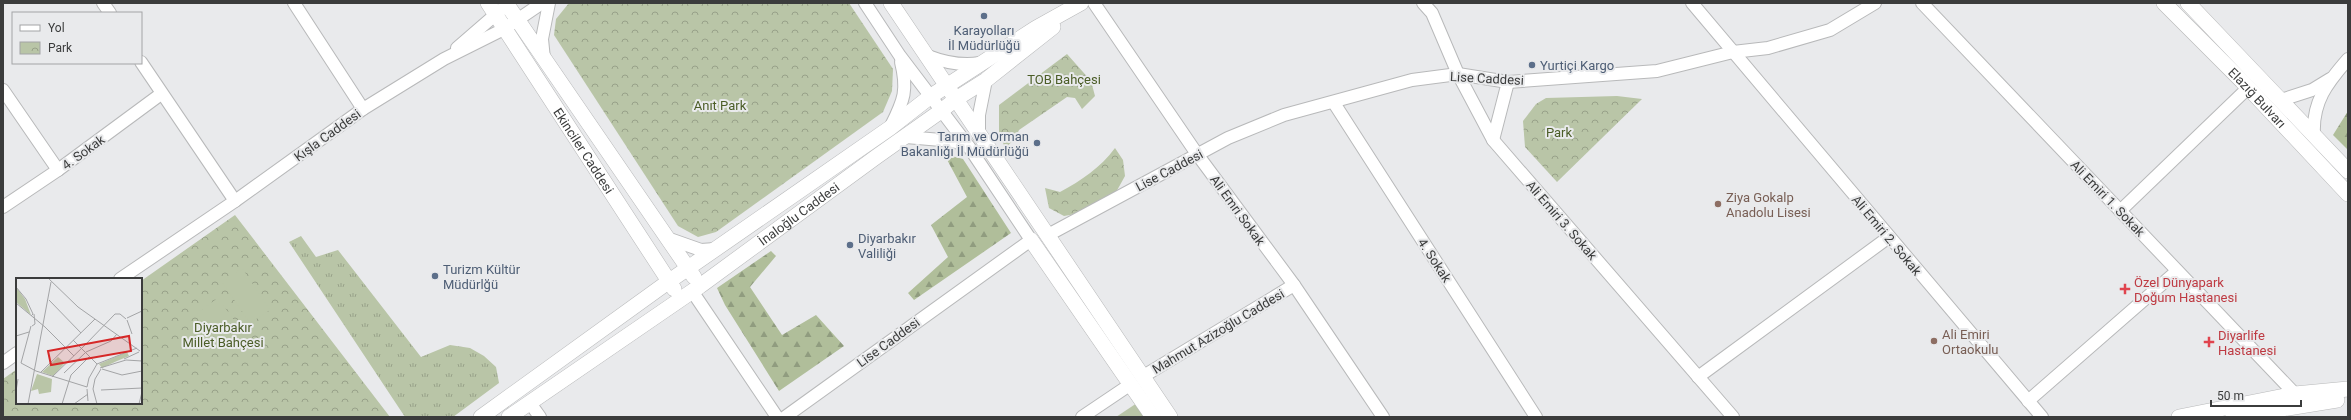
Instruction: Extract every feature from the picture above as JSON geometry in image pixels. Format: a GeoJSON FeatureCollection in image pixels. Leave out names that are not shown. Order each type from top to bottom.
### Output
{"type":"FeatureCollection","features":[{"type":"Feature","properties":{"kind":"main road"},"geometry":{"type":"LineString","coordinates":[[891,3],[956,99],[974,141],[1048,235],[1136,380],[1153,417]]}},
{"type":"Feature","properties":{"kind":"main road"},"geometry":{"type":"LineString","coordinates":[[481,417],[668,282],[890,128],[931,96],[1036,28],[1082,3]]}},
{"type":"Feature","properties":{"kind":"main road","name":"İnaloğlu Caddesi"},"geometry":{"type":"LineString","coordinates":[[510,417],[691,292],[876,156],[906,137],[941,112],[956,99],[986,80],[1082,3]]}},
{"type":"Feature","properties":{"kind":"main road","name":"Elazığ Bulvarı"},"geometry":{"type":"LineString","coordinates":[[2164,3],[2248,88],[2348,194]]}},
{"type":"Feature","properties":{"kind":"main road","name":"Elazığ Bulvarı"},"geometry":{"type":"LineString","coordinates":[[2188,3],[2348,171]]}},
{"type":"Feature","properties":{"kind":"main road","name":"Ekinciler Caddesi"},"geometry":{"type":"LineString","coordinates":[[501,5],[510,25],[668,282],[691,292]]}},
{"type":"Feature","properties":{"kind":"main road","name":"Ekinciler Caddesi"},"geometry":{"type":"LineString","coordinates":[[510,25],[545,62],[667,238],[688,269],[691,292]]}},
{"type":"Feature","properties":{"kind":"main road"},"geometry":{"type":"LineString","coordinates":[[1031,240],[1136,380],[1170,417]]}},
{"type":"Feature","properties":{"kind":"main road"},"geometry":{"type":"LineString","coordinates":[[2179,417],[2295,394],[2348,389]]}},
{"type":"Feature","properties":{"kind":"main road"},"geometry":{"type":"LineString","coordinates":[[2233,417],[2348,398]]}},
{"type":"Feature","properties":{"kind":"street"},"geometry":{"type":"LineString","coordinates":[[104,3],[109,12]]}},
{"type":"Feature","properties":{"kind":"street"},"geometry":{"type":"LineString","coordinates":[[294,3],[363,108]]}},
{"type":"Feature","properties":{"kind":"street","name":"Kışla Caddesi"},"geometry":{"type":"LineString","coordinates":[[121,278],[236,201],[363,108],[444,59],[510,25],[542,3]]}},
{"type":"Feature","properties":{"kind":"street"},"geometry":{"type":"LineString","coordinates":[[545,62],[542,39],[549,3]]}},
{"type":"Feature","properties":{"kind":"street"},"geometry":{"type":"LineString","coordinates":[[865,3],[900,56],[931,96],[941,112],[974,141],[1031,240]]}},
{"type":"Feature","properties":{"kind":"street","name":"Ali Emri Sokak"},"geometry":{"type":"LineString","coordinates":[[1094,3],[1197,154],[1294,286],[1383,417]]}},
{"type":"Feature","properties":{"kind":"street","name":"Ali Emiri 3. Sokak"},"geometry":{"type":"LineString","coordinates":[[1423,3],[1432,14],[1458,74],[1493,140],[1733,417]]}},
{"type":"Feature","properties":{"kind":"street","name":"Ali Emiri 2. Sokak"},"geometry":{"type":"LineString","coordinates":[[1692,3],[2042,417]]}},
{"type":"Feature","properties":{"kind":"street","name":"Lise Caddesi"},"geometry":{"type":"LineString","coordinates":[[1048,235],[1228,138],[1284,115],[1334,103],[1412,80],[1458,74],[1508,82],[1657,71],[1733,52],[1768,48],[1830,30],[1875,3]]}},
{"type":"Feature","properties":{"kind":"street","name":"Ali Emiri 1. Sokak"},"geometry":{"type":"LineString","coordinates":[[1922,3],[2295,394]]}},
{"type":"Feature","properties":{"kind":"street"},"geometry":{"type":"LineString","coordinates":[[444,59],[501,5]]}},
{"type":"Feature","properties":{"kind":"street"},"geometry":{"type":"LineString","coordinates":[[890,128],[902,105],[906,90],[900,56]]}},
{"type":"Feature","properties":{"kind":"street"},"geometry":{"type":"LineString","coordinates":[[928,56],[944,62],[965,65],[984,63]]}},
{"type":"Feature","properties":{"kind":"street"},"geometry":{"type":"LineString","coordinates":[[2314,135],[2313,117],[2318,101],[2331,78],[2348,59]]}},
{"type":"Feature","properties":{"kind":"street"},"geometry":{"type":"LineString","coordinates":[[142,64],[161,94],[236,201]]}},
{"type":"Feature","properties":{"kind":"street"},"geometry":{"type":"LineString","coordinates":[[2281,100],[2312,90],[2331,78]]}},
{"type":"Feature","properties":{"kind":"street"},"geometry":{"type":"LineString","coordinates":[[974,141],[986,80]]}},
{"type":"Feature","properties":{"kind":"street"},"geometry":{"type":"LineString","coordinates":[[1493,140],[1508,82]]}},
{"type":"Feature","properties":{"kind":"street"},"geometry":{"type":"LineString","coordinates":[[2120,211],[2248,88]]}},
{"type":"Feature","properties":{"kind":"street"},"geometry":{"type":"LineString","coordinates":[[3,90],[58,170]]}},
{"type":"Feature","properties":{"kind":"street","name":"4. Sokak"},"geometry":{"type":"LineString","coordinates":[[3,207],[58,170],[161,94]]}},
{"type":"Feature","properties":{"kind":"street","name":"4. Sokak"},"geometry":{"type":"LineString","coordinates":[[1334,103],[1536,417]]}},
{"type":"Feature","properties":{"kind":"street"},"geometry":{"type":"LineString","coordinates":[[906,137],[974,141]]}},
{"type":"Feature","properties":{"kind":"street"},"geometry":{"type":"LineString","coordinates":[[1698,377],[1889,237]]}},
{"type":"Feature","properties":{"kind":"street"},"geometry":{"type":"LineString","coordinates":[[667,238],[701,250],[717,249]]}},
{"type":"Feature","properties":{"kind":"street","name":"Lise Caddesi"},"geometry":{"type":"LineString","coordinates":[[784,417],[1031,240]]}},
{"type":"Feature","properties":{"kind":"street"},"geometry":{"type":"LineString","coordinates":[[2028,401],[2177,271]]}},
{"type":"Feature","properties":{"kind":"street","name":"Mahmut Azizoğlu Caddesi"},"geometry":{"type":"LineString","coordinates":[[1082,417],[1136,380],[1294,286]]}},
{"type":"Feature","properties":{"kind":"street","name":"Ekinciler Caddesi"},"geometry":{"type":"LineString","coordinates":[[691,292],[777,417]]}},
{"type":"Feature","properties":{"kind":"street"},"geometry":{"type":"LineString","coordinates":[[3,363],[16,354]]}},
{"type":"Feature","properties":{"kind":"street"},"geometry":{"type":"LineString","coordinates":[[530,403],[540,417]]}},
{"type":"Feature","properties":{"kind":"green space","name":"Anıt Park"},"geometry":{"type":"Polygon","coordinates":[[[569,3],[849,3],[893,69],[892,91],[883,112],[716,232],[698,237],[678,226],[554,35],[556,19],[569,3]]]}},
{"type":"Feature","properties":{"kind":"green space","name":"TOB Bahçesi"},"geometry":{"type":"Polygon","coordinates":[[[1067,54],[1091,81],[1095,96],[1082,109],[1075,98],[1067,97],[1019,130],[1015,139],[1005,148],[999,132],[999,105],[1067,54]]]}},
{"type":"Feature","properties":{"kind":"green space","name":"Park"},"geometry":{"type":"Polygon","coordinates":[[[1617,96],[1642,99],[1557,182],[1525,147],[1523,121],[1536,104],[1546,98],[1617,96]]]}},
{"type":"Feature","properties":{"kind":"green space"},"geometry":{"type":"Polygon","coordinates":[[[2348,111],[2348,150],[2333,135],[2348,111]]]}},
{"type":"Feature","properties":{"kind":"green space"},"geometry":{"type":"Polygon","coordinates":[[[1115,148],[1123,160],[1125,176],[1115,194],[1087,212],[1064,216],[1049,208],[1045,188],[1060,192],[1097,168],[1115,148]]]}},
{"type":"Feature","properties":{"kind":"green space"},"geometry":{"type":"Polygon","coordinates":[[[944,154],[963,159],[1011,233],[914,300],[908,293],[948,257],[931,225],[967,197],[944,154]]]}},
{"type":"Feature","properties":{"kind":"green space","name":"Diyarbakır Millet Bahçesi"},"geometry":{"type":"Polygon","coordinates":[[[235,215],[390,417],[3,417],[3,379],[16,370],[16,404],[142,404],[142,280],[235,215]]]}},
{"type":"Feature","properties":{"kind":"green space"},"geometry":{"type":"Polygon","coordinates":[[[301,236],[316,257],[338,250],[421,357],[450,345],[470,348],[484,356],[496,367],[499,383],[453,417],[405,417],[289,242],[301,236]]]}},
{"type":"Feature","properties":{"kind":"green space"},"geometry":{"type":"Polygon","coordinates":[[[771,251],[776,256],[750,287],[782,335],[816,315],[844,346],[779,391],[725,305],[717,288],[771,251]]]}},
{"type":"Feature","properties":{"kind":"green space"},"geometry":{"type":"Polygon","coordinates":[[[242,268],[270,310],[250,323],[222,282],[242,268]]]}},
{"type":"Feature","properties":{"kind":"green space"},"geometry":{"type":"Polygon","coordinates":[[[218,298],[247,338],[226,353],[197,313],[218,298]]]}},
{"type":"Feature","properties":{"kind":"green space"},"geometry":{"type":"Polygon","coordinates":[[[1137,403],[1145,417],[1116,417],[1137,403]]]}},
{"type":"Feature","properties":{"kind":"place","name":"Karayolları İl Müdürlüğü"},"geometry":{"type":"Point","coordinates":[984,16]}},
{"type":"Feature","properties":{"kind":"place","name":"Yurtiçi Kargo"},"geometry":{"type":"Point","coordinates":[1532,65]}},
{"type":"Feature","properties":{"kind":"place","name":"Tarım ve Orman Bakanlığı İl Müdürlüğü"},"geometry":{"type":"Point","coordinates":[1037,143]}},
{"type":"Feature","properties":{"kind":"place","name":"Ziya Gokalp Anadolu Lisesi"},"geometry":{"type":"Point","coordinates":[1718,204]}},
{"type":"Feature","properties":{"kind":"place","name":"Diyarbakır Valiliği"},"geometry":{"type":"Point","coordinates":[850,245]}},
{"type":"Feature","properties":{"kind":"place","name":"Turizm Kültür Müdürlğü"},"geometry":{"type":"Point","coordinates":[435,276]}},
{"type":"Feature","properties":{"kind":"place","name":"Özel Dünyapark Doğum Hastanesi"},"geometry":{"type":"Point","coordinates":[2125,289]}},
{"type":"Feature","properties":{"kind":"place","name":"Ali Emiri Ortaokulu"},"geometry":{"type":"Point","coordinates":[1934,341]}},
{"type":"Feature","properties":{"kind":"place","name":"Diyarlife Hastanesi"},"geometry":{"type":"Point","coordinates":[2209,342]}}]}
